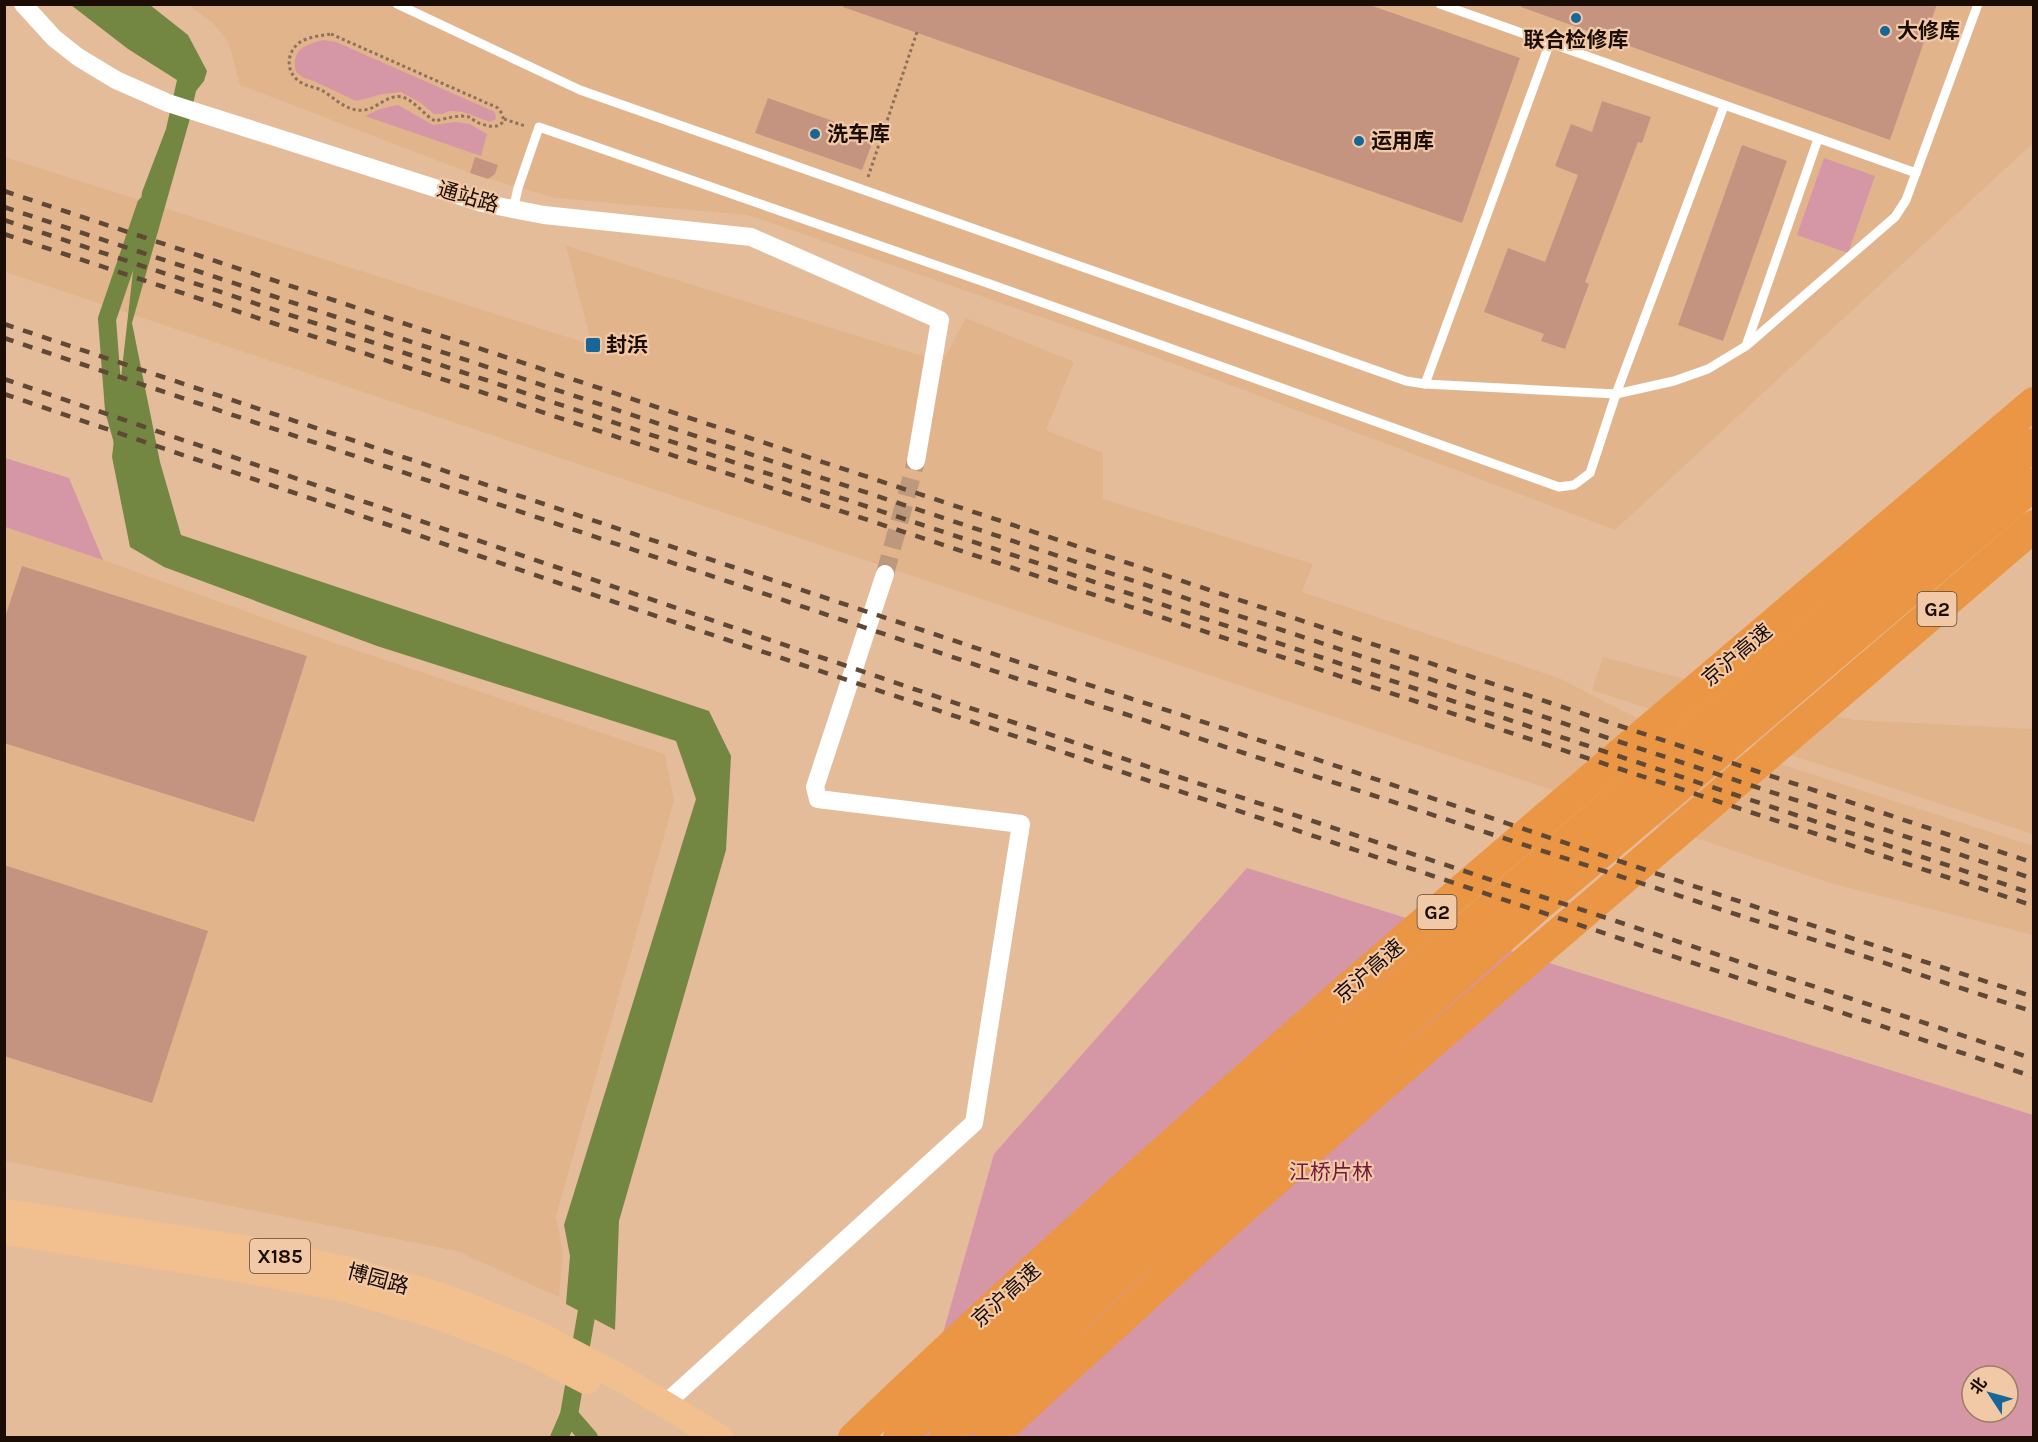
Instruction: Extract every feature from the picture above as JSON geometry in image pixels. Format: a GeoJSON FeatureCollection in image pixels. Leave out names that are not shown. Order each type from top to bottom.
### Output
{"type":"FeatureCollection","features":[{"type":"Feature","properties":{"kind":"highway","name":"京沪高速"},"geometry":{"type":"LineString","coordinates":[[854,1437],[956,1340],[1112,1198],[1346,990],[2034,403]]}},
{"type":"Feature","properties":{"kind":"highway","name":"京沪高速"},"geometry":{"type":"LineString","coordinates":[[899,1437],[1091,1259],[1524,878],[2034,444]]}},
{"type":"Feature","properties":{"kind":"highway","name":"G2"},"geometry":{"type":"LineString","coordinates":[[945,1437],[1112,1282],[1535,908],[2034,484]]}},
{"type":"Feature","properties":{"kind":"highway","name":"G2"},"geometry":{"type":"LineString","coordinates":[[990,1437],[1200,1246],[1400,1070],[2034,526]]}},
{"type":"Feature","properties":{"kind":"main road","name":"博园路"},"geometry":{"type":"LineString","coordinates":[[4,1212],[253,1250],[347,1270],[441,1296],[614,1385],[688,1437]]}},
{"type":"Feature","properties":{"kind":"main road","name":"博园路"},"geometry":{"type":"LineString","coordinates":[[4,1232],[248,1270],[343,1288],[435,1315],[527,1350],[544,1348]]}},
{"type":"Feature","properties":{"kind":"main road","name":"博园路"},"geometry":{"type":"LineString","coordinates":[[614,1385],[665,1404],[720,1437]]}},
{"type":"Feature","properties":{"kind":"street","name":"通站路"},"geometry":{"type":"LineString","coordinates":[[23,4],[54,38],[78,57],[116,80],[168,103],[482,203],[513,210],[751,237],[940,320],[916,461]]}},
{"type":"Feature","properties":{"kind":"street"},"geometry":{"type":"LineString","coordinates":[[665,1404],[974,1123],[1021,824],[818,799],[815,787],[885,574]]}},
{"type":"Feature","properties":{"kind":"lane"},"geometry":{"type":"LineString","coordinates":[[397,4],[579,90],[1406,381],[1425,384],[1616,394],[1674,381],[1708,369],[1746,346],[1894,217],[1906,200],[1978,4]]}},
{"type":"Feature","properties":{"kind":"lane"},"geometry":{"type":"LineString","coordinates":[[1440,4],[1549,45],[1916,173]]}},
{"type":"Feature","properties":{"kind":"lane"},"geometry":{"type":"LineString","coordinates":[[1425,384],[1549,45]]}},
{"type":"Feature","properties":{"kind":"lane"},"geometry":{"type":"LineString","coordinates":[[513,210],[518,188],[539,127],[1559,487],[1574,485],[1590,473],[1616,394],[1724,106]]}},
{"type":"Feature","properties":{"kind":"lane"},"geometry":{"type":"LineString","coordinates":[[1746,346],[1818,140]]}},
{"type":"Feature","properties":{"kind":"path"},"geometry":{"type":"LineString","coordinates":[[864,190],[917,32]]}},
{"type":"Feature","properties":{"kind":"path"},"geometry":{"type":"LineString","coordinates":[[332,34],[498,108],[504,115],[504,119],[502,123],[493,127],[480,124],[469,117],[435,122],[401,97],[384,100],[363,111],[352,110],[321,90],[304,85],[293,77],[289,59],[299,41],[332,34]]}},
{"type":"Feature","properties":{"kind":"path"},"geometry":{"type":"LineString","coordinates":[[504,119],[538,130]]}},
{"type":"Feature","properties":{"kind":"shaded area"},"geometry":{"type":"Polygon","coordinates":[[[71,5],[150,5],[188,35],[207,71],[204,81],[196,91],[132,323],[160,462],[181,535],[709,711],[731,756],[726,850],[619,1221],[615,1330],[566,1304],[570,1256],[564,1225],[696,799],[676,741],[377,646],[164,567],[130,547],[112,457],[142,192],[166,129],[177,80],[128,49],[71,5]]]}},
{"type":"Feature","properties":{"kind":"shaded area"},"geometry":{"type":"Polygon","coordinates":[[[189,5],[2033,5],[2033,143],[1615,530],[1156,357],[748,215],[555,198],[470,173],[240,85],[229,44],[215,25],[189,5]]]}},
{"type":"Feature","properties":{"kind":"shaded area"},"geometry":{"type":"Polygon","coordinates":[[[5,157],[592,345],[566,246],[942,362],[966,318],[1074,362],[1046,430],[1103,453],[1103,499],[1313,564],[1302,592],[1561,679],[1633,716],[2033,846],[2033,935],[1833,884],[5,272],[5,157]]]}},
{"type":"Feature","properties":{"kind":"shaded area"},"geometry":{"type":"Polygon","coordinates":[[[4,527],[337,644],[665,754],[674,801],[556,1216],[563,1253],[559,1297],[457,1251],[5,1161],[4,527]]]}},
{"type":"Feature","properties":{"kind":"shaded area"},"geometry":{"type":"Polygon","coordinates":[[[1603,657],[1803,711],[1855,720],[2033,729],[2033,834],[1592,690],[1603,657]]]}},
{"type":"Feature","properties":{"kind":"green space"},"geometry":{"type":"Polygon","coordinates":[[[323,40],[336,42],[495,112],[496,119],[490,122],[463,112],[450,111],[434,114],[421,103],[401,92],[356,101],[304,78],[296,72],[297,54],[310,44],[323,40]]]}},
{"type":"Feature","properties":{"kind":"green space"},"geometry":{"type":"Polygon","coordinates":[[[398,105],[433,125],[455,122],[470,124],[487,134],[481,156],[365,116],[380,109],[398,105]]]}},
{"type":"Feature","properties":{"kind":"green space"},"geometry":{"type":"Polygon","coordinates":[[[1824,158],[1875,176],[1848,253],[1797,235],[1824,158]]]}},
{"type":"Feature","properties":{"kind":"green space"},"geometry":{"type":"Polygon","coordinates":[[[5,458],[69,478],[103,560],[5,527],[5,458]]]}},
{"type":"Feature","properties":{"kind":"green space","name":"江桥片林"},"geometry":{"type":"Polygon","coordinates":[[[1247,868],[2033,1115],[2033,1437],[913,1438],[994,1154],[1247,868]]]}},
{"type":"Feature","properties":{"kind":"building","name":"运用库"},"geometry":{"type":"Polygon","coordinates":[[[843,4],[1367,4],[1520,58],[1462,223],[843,7],[843,4]]]}},
{"type":"Feature","properties":{"kind":"building"},"geometry":{"type":"Polygon","coordinates":[[[1521,4],[1937,4],[1890,140],[1521,7],[1521,4]]]}},
{"type":"Feature","properties":{"kind":"building","name":"洗车库"},"geometry":{"type":"Polygon","coordinates":[[[768,98],[875,136],[862,170],[755,133],[768,98]]]}},
{"type":"Feature","properties":{"kind":"building"},"geometry":{"type":"Polygon","coordinates":[[[1602,101],[1651,117],[1642,143],[1638,142],[1585,282],[1589,284],[1565,349],[1541,341],[1544,334],[1484,312],[1508,248],[1545,262],[1578,175],[1555,166],[1571,124],[1592,132],[1602,101]]]}},
{"type":"Feature","properties":{"kind":"building"},"geometry":{"type":"Polygon","coordinates":[[[1742,145],[1787,161],[1723,341],[1678,325],[1742,145]]]}},
{"type":"Feature","properties":{"kind":"building"},"geometry":{"type":"Polygon","coordinates":[[[475,157],[498,165],[495,174],[488,179],[470,173],[475,157]]]}},
{"type":"Feature","properties":{"kind":"building"},"geometry":{"type":"Polygon","coordinates":[[[22,566],[307,656],[254,822],[4,743],[4,620],[22,566]]]}},
{"type":"Feature","properties":{"kind":"building"},"geometry":{"type":"Polygon","coordinates":[[[4,865],[208,931],[152,1103],[4,1056],[4,865]]]}},
{"type":"Feature","properties":{"kind":"waterway"},"geometry":{"type":"LineString","coordinates":[[123,442],[114,410],[107,319],[146,205]]}},
{"type":"Feature","properties":{"kind":"waterway"},"geometry":{"type":"LineString","coordinates":[[559,1438],[569,1415],[589,1299],[588,1290]]}},
{"type":"Feature","properties":{"kind":"waterway"},"geometry":{"type":"LineString","coordinates":[[569,1415],[589,1438]]}},
{"type":"Feature","properties":{"kind":"tunnel"},"geometry":{"type":"LineString","coordinates":[[885,574],[916,461]]}},
{"type":"Feature","properties":{"kind":"railway"},"geometry":{"type":"LineString","coordinates":[[4,191],[2034,863]]}},
{"type":"Feature","properties":{"kind":"railway"},"geometry":{"type":"LineString","coordinates":[[4,207],[2034,879]]}},
{"type":"Feature","properties":{"kind":"railway"},"geometry":{"type":"LineString","coordinates":[[4,220],[2034,894]]}},
{"type":"Feature","properties":{"kind":"railway"},"geometry":{"type":"LineString","coordinates":[[4,234],[2034,906]]}},
{"type":"Feature","properties":{"kind":"railway"},"geometry":{"type":"LineString","coordinates":[[4,324],[1777,914],[2034,997]]}},
{"type":"Feature","properties":{"kind":"railway"},"geometry":{"type":"LineString","coordinates":[[4,338],[1003,674],[2034,1012]]}},
{"type":"Feature","properties":{"kind":"railway"},"geometry":{"type":"LineString","coordinates":[[4,379],[967,707],[2034,1059]]}},
{"type":"Feature","properties":{"kind":"railway"},"geometry":{"type":"LineString","coordinates":[[4,394],[638,610],[2034,1077]]}},
{"type":"Feature","properties":{"kind":"place","name":"联合检修库"},"geometry":{"type":"Point","coordinates":[1576,18]}},
{"type":"Feature","properties":{"kind":"place","name":"大修库"},"geometry":{"type":"Point","coordinates":[1885,31]}},
{"type":"Feature","properties":{"kind":"place","name":"洗车库"},"geometry":{"type":"Point","coordinates":[815,134]}},
{"type":"Feature","properties":{"kind":"place","name":"运用库"},"geometry":{"type":"Point","coordinates":[1359,141]}},
{"type":"Feature","properties":{"kind":"place","name":"封浜"},"geometry":{"type":"Point","coordinates":[593,345]}}]}
